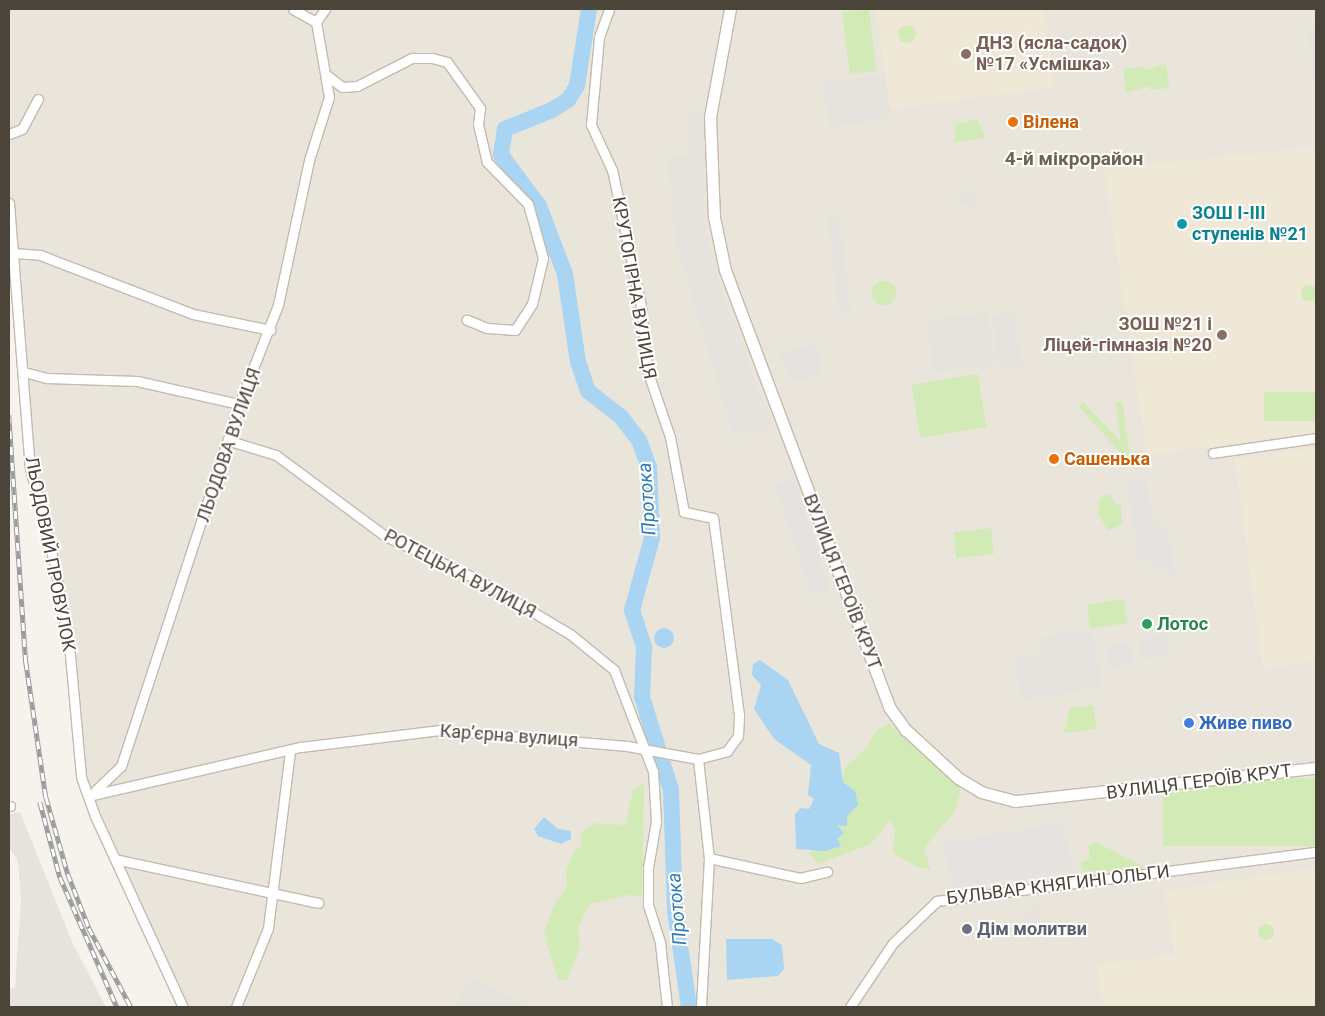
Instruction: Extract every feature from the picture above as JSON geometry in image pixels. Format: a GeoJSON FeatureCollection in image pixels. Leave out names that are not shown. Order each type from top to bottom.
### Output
{"type":"FeatureCollection","features":[{"type":"Feature","properties":{"kind":"street"},"geometry":{"type":"LineString","coordinates":[[293,9],[316,22],[325,9]]}},
{"type":"Feature","properties":{"kind":"street","name":"КРУТОГІРНА ВУЛИЦЯ"},"geometry":{"type":"LineString","coordinates":[[610,9],[599,37],[591,125],[612,170],[641,306],[647,370],[670,438],[684,512],[713,518],[740,715],[738,736],[727,750],[698,760]]}},
{"type":"Feature","properties":{"kind":"street","name":"ВУЛИЦЯ ГЕРОЇВ КРУТ"},"geometry":{"type":"LineString","coordinates":[[730,9],[710,117],[714,217],[725,270],[889,707],[906,730],[958,778],[981,792],[1015,802],[1316,768]]}},
{"type":"Feature","properties":{"kind":"street","name":"ЛЬОДОВА ВУЛИЦЯ"},"geometry":{"type":"LineString","coordinates":[[88,796],[108,783],[121,766],[230,441],[240,404],[270,330],[298,223],[309,160],[329,97],[328,76],[318,50],[316,22]]}},
{"type":"Feature","properties":{"kind":"street"},"geometry":{"type":"LineString","coordinates":[[328,76],[342,87],[357,86],[412,58],[432,58],[447,62],[480,108],[478,124],[487,162],[528,204],[543,258],[532,304],[515,330],[486,328],[468,320]]}},
{"type":"Feature","properties":{"kind":"street"},"geometry":{"type":"LineString","coordinates":[[9,134],[22,129],[38,99]]}},
{"type":"Feature","properties":{"kind":"street","name":"ЛЬОДОВИЙ ПРОВУЛОК"},"geometry":{"type":"LineString","coordinates":[[9,203],[24,372],[30,468],[54,562],[70,655],[81,777],[115,858],[184,1007]]}},
{"type":"Feature","properties":{"kind":"street"},"geometry":{"type":"LineString","coordinates":[[13,252],[40,255],[193,314],[270,330]]}},
{"type":"Feature","properties":{"kind":"street"},"geometry":{"type":"LineString","coordinates":[[24,372],[47,378],[137,381],[240,404]]}},
{"type":"Feature","properties":{"kind":"street"},"geometry":{"type":"LineString","coordinates":[[1213,453],[1316,438]]}},
{"type":"Feature","properties":{"kind":"street","name":"РОТЕЦЬКА ВУЛИЦЯ"},"geometry":{"type":"LineString","coordinates":[[230,441],[276,455],[385,536],[479,580],[570,634],[614,670],[644,750]]}},
{"type":"Feature","properties":{"kind":"street","name":"Карʼєрна вулиця"},"geometry":{"type":"LineString","coordinates":[[88,796],[290,750],[440,730],[644,750],[698,760]]}},
{"type":"Feature","properties":{"kind":"street"},"geometry":{"type":"LineString","coordinates":[[236,1007],[268,928],[274,895],[290,750]]}},
{"type":"Feature","properties":{"kind":"street"},"geometry":{"type":"LineString","coordinates":[[644,750],[653,771],[656,820],[648,868],[648,905],[660,943],[667,1007]]}},
{"type":"Feature","properties":{"kind":"street"},"geometry":{"type":"LineString","coordinates":[[698,760],[709,858],[701,1007]]}},
{"type":"Feature","properties":{"kind":"street","name":"БУЛЬВАР КНЯГИНІ ОЛЬГИ"},"geometry":{"type":"LineString","coordinates":[[850,1007],[893,942],[936,901],[1316,852]]}},
{"type":"Feature","properties":{"kind":"street"},"geometry":{"type":"LineString","coordinates":[[115,858],[274,895],[318,903]]}},
{"type":"Feature","properties":{"kind":"street"},"geometry":{"type":"LineString","coordinates":[[709,858],[800,878],[827,872]]}},
{"type":"Feature","properties":{"kind":"shaded area"},"geometry":{"type":"Polygon","coordinates":[[[9,9],[1316,9],[1316,1007],[185,1007],[88,796],[70,655],[30,468],[9,205],[9,9]]]}},
{"type":"Feature","properties":{"kind":"shaded area","name":"ДНЗ (ясла-садок) №17 «Усмішка»"},"geometry":{"type":"Polygon","coordinates":[[[876,9],[1044,9],[1055,87],[890,109],[876,9]]]}},
{"type":"Feature","properties":{"kind":"shaded area"},"geometry":{"type":"Polygon","coordinates":[[[1316,30],[1316,79],[1313,79],[1308,31],[1316,30]]]}},
{"type":"Feature","properties":{"kind":"shaded area"},"geometry":{"type":"Polygon","coordinates":[[[884,74],[890,119],[830,127],[824,82],[884,74]]]}},
{"type":"Feature","properties":{"kind":"shaded area"},"geometry":{"type":"Polygon","coordinates":[[[689,110],[703,110],[704,220],[720,287],[772,428],[733,435],[677,245],[667,159],[689,155],[689,110]]]}},
{"type":"Feature","properties":{"kind":"shaded area","name":"ЗОШ №21 і Ліцей-гімназія №20"},"geometry":{"type":"Polygon","coordinates":[[[1316,147],[1316,432],[1147,455],[1104,169],[1316,147]]]}},
{"type":"Feature","properties":{"kind":"shaded area"},"geometry":{"type":"Polygon","coordinates":[[[967,190],[973,192],[975,198],[973,204],[967,206],[961,204],[959,198],[961,192],[967,190]]]}},
{"type":"Feature","properties":{"kind":"shaded area"},"geometry":{"type":"Polygon","coordinates":[[[839,214],[851,313],[839,315],[827,215],[839,214]]]}},
{"type":"Feature","properties":{"kind":"shaded area"},"geometry":{"type":"Polygon","coordinates":[[[988,313],[994,366],[933,372],[927,319],[988,313]]]}},
{"type":"Feature","properties":{"kind":"shaded area"},"geometry":{"type":"Polygon","coordinates":[[[1014,313],[1021,364],[999,368],[992,316],[1014,313]]]}},
{"type":"Feature","properties":{"kind":"shaded area"},"geometry":{"type":"Polygon","coordinates":[[[817,345],[822,376],[790,382],[779,351],[817,345]]]}},
{"type":"Feature","properties":{"kind":"shaded area"},"geometry":{"type":"Polygon","coordinates":[[[1316,448],[1316,661],[1263,669],[1235,459],[1316,448]]]}},
{"type":"Feature","properties":{"kind":"shaded area"},"geometry":{"type":"Polygon","coordinates":[[[1145,476],[1152,519],[1169,534],[1175,575],[1138,557],[1127,485],[1145,476]]]}},
{"type":"Feature","properties":{"kind":"shaded area"},"geometry":{"type":"Polygon","coordinates":[[[794,479],[830,591],[812,597],[776,485],[794,479]]]}},
{"type":"Feature","properties":{"kind":"shaded area"},"geometry":{"type":"Polygon","coordinates":[[[1092,629],[1102,687],[1021,700],[1014,658],[1042,653],[1040,638],[1092,629]]]}},
{"type":"Feature","properties":{"kind":"shaded area"},"geometry":{"type":"Polygon","coordinates":[[[1165,635],[1169,655],[1142,660],[1138,640],[1165,635]]]}},
{"type":"Feature","properties":{"kind":"shaded area"},"geometry":{"type":"Polygon","coordinates":[[[1129,642],[1133,665],[1109,669],[1105,646],[1129,642]]]}},
{"type":"Feature","properties":{"kind":"shaded area"},"geometry":{"type":"Polygon","coordinates":[[[20,812],[73,944],[106,1007],[9,1006],[9,989],[15,988],[21,900],[18,861],[9,848],[9,814],[20,812]]]}},
{"type":"Feature","properties":{"kind":"shaded area"},"geometry":{"type":"Polygon","coordinates":[[[1064,823],[1071,869],[952,888],[944,842],[1064,823]]]}},
{"type":"Feature","properties":{"kind":"shaded area"},"geometry":{"type":"Polygon","coordinates":[[[1316,868],[1316,1007],[1103,1007],[1097,965],[1175,955],[1165,891],[1316,868]]]}},
{"type":"Feature","properties":{"kind":"shaded area"},"geometry":{"type":"Polygon","coordinates":[[[1038,908],[1043,934],[1027,937],[1022,911],[1038,908]]]}},
{"type":"Feature","properties":{"kind":"shaded area"},"geometry":{"type":"Polygon","coordinates":[[[471,978],[528,1007],[454,1007],[471,978]]]}},
{"type":"Feature","properties":{"kind":"green space"},"geometry":{"type":"Polygon","coordinates":[[[869,9],[877,71],[850,74],[842,12],[869,9]]]}},
{"type":"Feature","properties":{"kind":"green space"},"geometry":{"type":"Polygon","coordinates":[[[907,25],[913,28],[916,34],[913,40],[907,43],[901,40],[898,34],[901,28],[907,25]]]}},
{"type":"Feature","properties":{"kind":"green space"},"geometry":{"type":"Polygon","coordinates":[[[1166,64],[1169,88],[1150,90],[1149,86],[1126,93],[1123,69],[1144,67],[1145,70],[1166,64]]]}},
{"type":"Feature","properties":{"kind":"green space"},"geometry":{"type":"Polygon","coordinates":[[[977,119],[985,138],[954,142],[955,124],[977,119]]]}},
{"type":"Feature","properties":{"kind":"green space"},"geometry":{"type":"Polygon","coordinates":[[[884,281],[889,282],[895,288],[895,298],[889,304],[884,305],[879,304],[873,298],[872,293],[873,288],[879,282],[884,281]]]}},
{"type":"Feature","properties":{"kind":"green space"},"geometry":{"type":"Polygon","coordinates":[[[1306,285],[1312,285],[1317,290],[1315,299],[1306,301],[1301,296],[1301,290],[1306,285]]]}},
{"type":"Feature","properties":{"kind":"green space"},"geometry":{"type":"Polygon","coordinates":[[[978,374],[986,427],[920,438],[912,384],[978,374]]]}},
{"type":"Feature","properties":{"kind":"green space"},"geometry":{"type":"Polygon","coordinates":[[[1264,392],[1316,392],[1316,421],[1264,421],[1264,392]]]}},
{"type":"Feature","properties":{"kind":"green space"},"geometry":{"type":"Polygon","coordinates":[[[1122,401],[1130,456],[1127,460],[1079,407],[1083,402],[1121,442],[1116,403],[1122,401]]]}},
{"type":"Feature","properties":{"kind":"green space"},"geometry":{"type":"Polygon","coordinates":[[[1110,494],[1116,505],[1121,504],[1122,524],[1108,531],[1097,512],[1100,498],[1110,494]]]}},
{"type":"Feature","properties":{"kind":"green space"},"geometry":{"type":"Polygon","coordinates":[[[991,528],[994,554],[956,558],[953,533],[991,528]]]}},
{"type":"Feature","properties":{"kind":"green space"},"geometry":{"type":"Polygon","coordinates":[[[1124,599],[1128,623],[1090,629],[1086,605],[1124,599]]]}},
{"type":"Feature","properties":{"kind":"green space"},"geometry":{"type":"Polygon","coordinates":[[[1093,705],[1097,729],[1064,733],[1070,708],[1093,705]]]}},
{"type":"Feature","properties":{"kind":"green space"},"geometry":{"type":"Polygon","coordinates":[[[889,724],[961,789],[955,811],[924,848],[931,870],[915,866],[893,853],[895,829],[890,820],[871,844],[818,864],[809,852],[837,839],[837,825],[847,816],[855,791],[843,782],[844,769],[868,746],[876,731],[889,724]]]}},
{"type":"Feature","properties":{"kind":"green space"},"geometry":{"type":"Polygon","coordinates":[[[1163,778],[1316,778],[1316,846],[1163,846],[1163,778]]]}},
{"type":"Feature","properties":{"kind":"green space"},"geometry":{"type":"Polygon","coordinates":[[[644,783],[642,897],[627,895],[590,904],[578,927],[580,946],[568,979],[558,980],[544,933],[555,903],[567,887],[566,872],[574,850],[581,848],[581,832],[595,823],[625,825],[633,790],[644,783]]]}},
{"type":"Feature","properties":{"kind":"green space"},"geometry":{"type":"Polygon","coordinates":[[[1096,842],[1143,866],[1143,868],[1084,873],[1079,864],[1090,858],[1088,846],[1096,842]]]}},
{"type":"Feature","properties":{"kind":"green space"},"geometry":{"type":"Polygon","coordinates":[[[1266,924],[1274,932],[1266,940],[1258,932],[1266,924]]]}},
{"type":"Feature","properties":{"kind":"water"},"geometry":{"type":"Polygon","coordinates":[[[660,628],[668,628],[674,634],[674,642],[668,648],[660,648],[654,642],[654,634],[660,628]]]}},
{"type":"Feature","properties":{"kind":"water"},"geometry":{"type":"Polygon","coordinates":[[[760,660],[788,680],[819,744],[839,753],[843,782],[855,791],[858,805],[847,816],[847,826],[837,825],[844,833],[837,839],[841,846],[826,851],[796,849],[795,814],[801,808],[809,809],[814,799],[808,795],[811,765],[774,739],[754,709],[761,685],[752,675],[753,664],[760,660]]]}},
{"type":"Feature","properties":{"kind":"water"},"geometry":{"type":"Polygon","coordinates":[[[544,817],[558,829],[571,831],[571,839],[561,844],[538,836],[534,829],[544,817]]]}},
{"type":"Feature","properties":{"kind":"water"},"geometry":{"type":"Polygon","coordinates":[[[726,939],[772,939],[782,945],[784,969],[778,976],[727,980],[726,939]]]}},
{"type":"Feature","properties":{"kind":"waterway","name":"Протока"},"geometry":{"type":"LineString","coordinates":[[589,9],[577,86],[568,100],[552,110],[505,129],[501,155],[539,206],[565,274],[578,362],[588,391],[621,417],[639,440],[649,467],[652,538],[632,610],[644,648],[642,697],[671,790],[675,911],[689,1007]]}},
{"type":"Feature","properties":{"kind":"railway"},"geometry":{"type":"LineString","coordinates":[[9,415],[26,662],[46,797],[68,874],[89,928],[131,1007]]}},
{"type":"Feature","properties":{"kind":"railway"},"geometry":{"type":"LineString","coordinates":[[40,802],[60,877],[117,1007]]}},
{"type":"Feature","properties":{"kind":"place","name":"ДНЗ (ясла-садок) №17 «Усмішка»"},"geometry":{"type":"Point","coordinates":[966,54]}},
{"type":"Feature","properties":{"kind":"place","name":"Вілена"},"geometry":{"type":"Point","coordinates":[1013,122]}},
{"type":"Feature","properties":{"kind":"place","name":"ЗОШ І-ІІІ ступенів №21"},"geometry":{"type":"Point","coordinates":[1182,224]}},
{"type":"Feature","properties":{"kind":"place","name":"ЗОШ №21 і Ліцей-гімназія №20"},"geometry":{"type":"Point","coordinates":[1222,335]}},
{"type":"Feature","properties":{"kind":"place","name":"Сашенька"},"geometry":{"type":"Point","coordinates":[1054,459]}},
{"type":"Feature","properties":{"kind":"place","name":"Лотос"},"geometry":{"type":"Point","coordinates":[1147,624]}},
{"type":"Feature","properties":{"kind":"place","name":"Живе пиво"},"geometry":{"type":"Point","coordinates":[1189,723]}},
{"type":"Feature","properties":{"kind":"place","name":"Дім молитви"},"geometry":{"type":"Point","coordinates":[967,929]}},
{"type":"Feature","properties":{"kind":"district","name":"4-й мікрорайон"},"geometry":{"type":"Point","coordinates":[1074,159]}}]}
